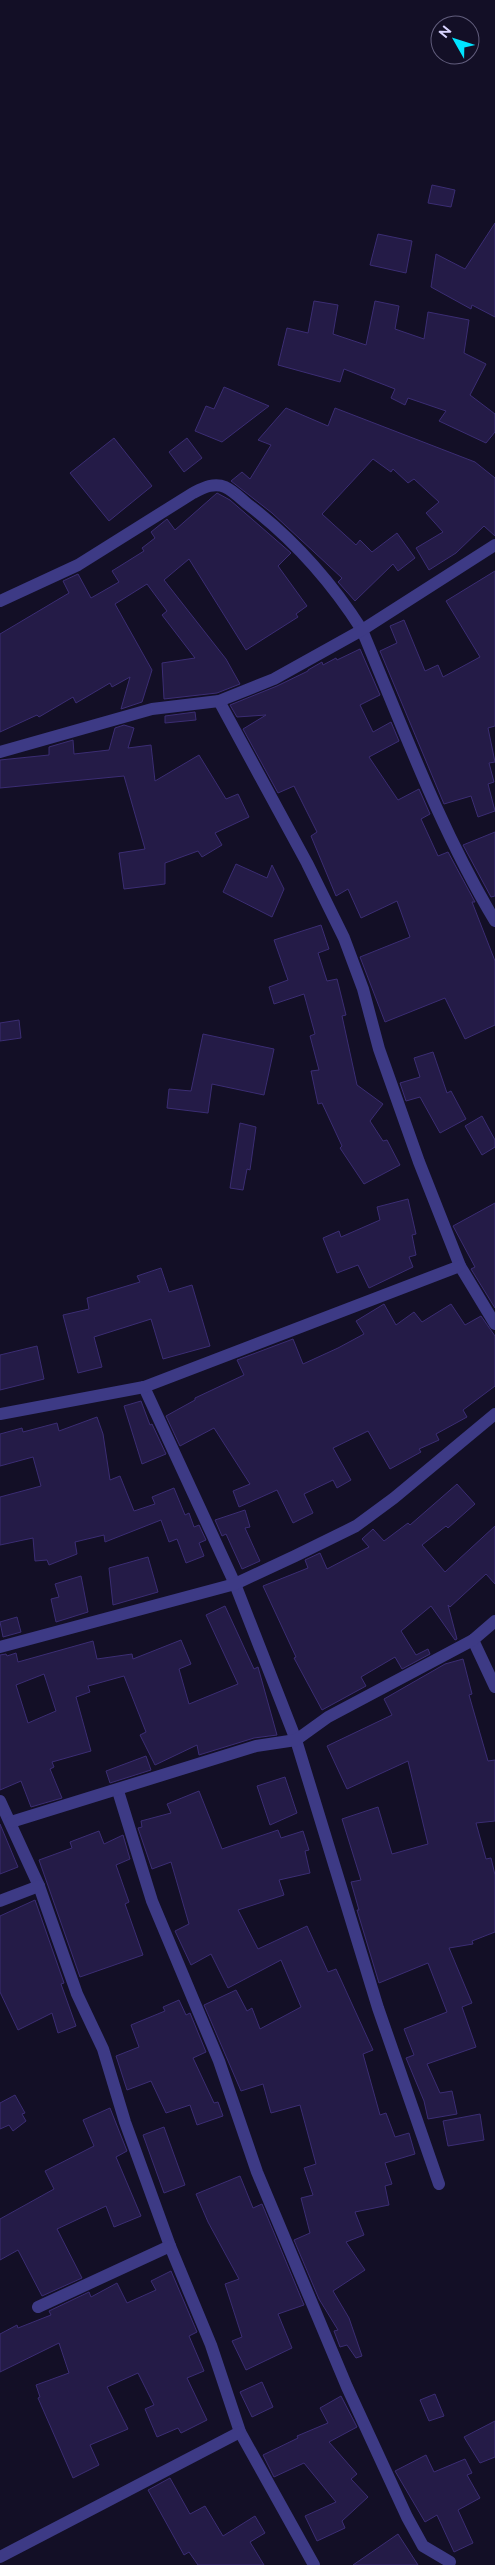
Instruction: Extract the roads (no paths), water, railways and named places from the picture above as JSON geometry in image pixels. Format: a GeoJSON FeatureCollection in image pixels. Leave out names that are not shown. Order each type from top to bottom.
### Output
{"type":"FeatureCollection","features":[{"type":"Feature","properties":{"kind":"street"},"geometry":{"type":"LineString","coordinates":[[0,601],[78,565],[193,493],[211,485],[225,487],[270,521],[310,562],[346,605],[362,630],[458,854],[495,921]]}},
{"type":"Feature","properties":{"kind":"street"},"geometry":{"type":"LineString","coordinates":[[0,752],[152,709],[219,701],[274,679],[362,630],[495,545]]}},
{"type":"Feature","properties":{"kind":"street"},"geometry":{"type":"LineString","coordinates":[[219,701],[307,863],[344,938],[363,989],[379,1049],[402,1116],[460,1266],[495,1324]]}},
{"type":"Feature","properties":{"kind":"street"},"geometry":{"type":"LineString","coordinates":[[0,1414],[144,1387],[460,1266]]}},
{"type":"Feature","properties":{"kind":"street"},"geometry":{"type":"LineString","coordinates":[[144,1387],[235,1584],[296,1740],[378,2008],[439,2184]]}},
{"type":"Feature","properties":{"kind":"street"},"geometry":{"type":"LineString","coordinates":[[0,1648],[235,1584],[356,1526],[394,1498],[495,1414]]}},
{"type":"Feature","properties":{"kind":"street"},"geometry":{"type":"LineString","coordinates":[[11,1822],[118,1791],[197,1763],[256,1746],[296,1740],[328,1716],[474,1640],[495,1620]]}},
{"type":"Feature","properties":{"kind":"street"},"geometry":{"type":"LineString","coordinates":[[474,1640],[495,1687]]}},
{"type":"Feature","properties":{"kind":"street"},"geometry":{"type":"LineString","coordinates":[[118,1791],[152,1901],[219,2061],[257,2172],[347,2387],[406,2517],[423,2546],[450,2562]]}},
{"type":"Feature","properties":{"kind":"street"},"geometry":{"type":"LineString","coordinates":[[0,1801],[39,1886],[77,1994],[103,2049],[125,2122],[170,2246],[211,2345],[240,2432],[314,2565]]}},
{"type":"Feature","properties":{"kind":"street"},"geometry":{"type":"LineString","coordinates":[[0,1901],[39,1886]]}},
{"type":"Feature","properties":{"kind":"street"},"geometry":{"type":"LineString","coordinates":[[38,2308],[170,2246]]}},
{"type":"Feature","properties":{"kind":"street"},"geometry":{"type":"LineString","coordinates":[[0,2557],[240,2432]]}}]}
